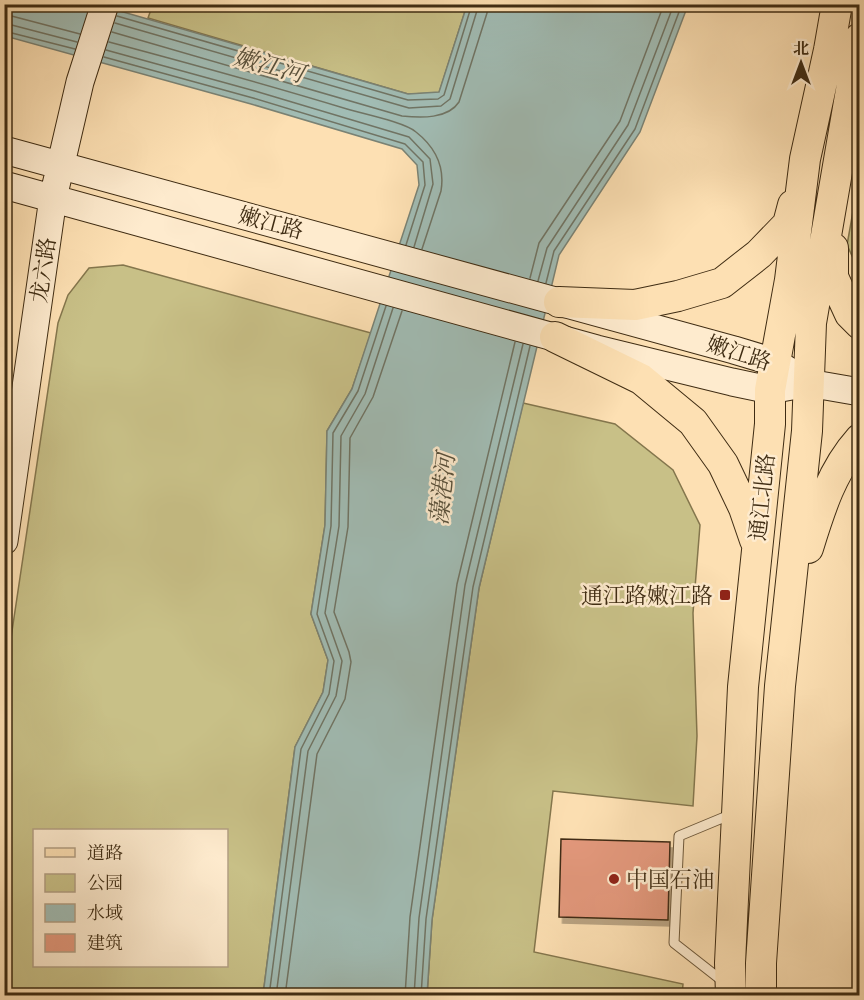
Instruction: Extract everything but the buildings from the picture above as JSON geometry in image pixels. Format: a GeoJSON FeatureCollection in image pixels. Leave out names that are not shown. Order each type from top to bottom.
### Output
{"type":"FeatureCollection","features":[{"type":"Feature","properties":{"kind":"main road","name":"龙六路"},"geometry":{"type":"LineString","coordinates":[[4,541],[53,198],[80,82],[105,4]]}},
{"type":"Feature","properties":{"kind":"main road","name":"通江北路"},"geometry":{"type":"LineString","coordinates":[[731,991],[743,687],[770,424],[772,376],[790,280],[805,159],[837,4]]}},
{"type":"Feature","properties":{"kind":"main road","name":"通江北路"},"geometry":{"type":"LineString","coordinates":[[761,996],[761,963],[776,744],[807,431],[811,323],[860,38]]}},
{"type":"Feature","properties":{"kind":"main road","name":"嫩江路"},"geometry":{"type":"LineString","coordinates":[[4,150],[559,302],[772,376]]}},
{"type":"Feature","properties":{"kind":"main road"},"geometry":{"type":"LineString","coordinates":[[559,302],[635,304],[678,296],[722,283],[759,254],[788,224],[805,159]]}},
{"type":"Feature","properties":{"kind":"main road","name":"嫩江路"},"geometry":{"type":"LineString","coordinates":[[4,185],[555,337],[808,383]]}},
{"type":"Feature","properties":{"kind":"main road"},"geometry":{"type":"LineString","coordinates":[[832,199],[833,276],[850,314],[860,324]]}},
{"type":"Feature","properties":{"kind":"main road"},"geometry":{"type":"LineString","coordinates":[[555,337],[640,379],[693,422],[723,464],[744,508],[757,545]]}},
{"type":"Feature","properties":{"kind":"main road"},"geometry":{"type":"LineString","coordinates":[[808,383],[860,392]]}},
{"type":"Feature","properties":{"kind":"main road"},"geometry":{"type":"LineString","coordinates":[[788,611],[821,505],[845,456],[860,439]]}},
{"type":"Feature","properties":{"kind":"lane"},"geometry":{"type":"LineString","coordinates":[[731,991],[674,943],[679,836],[737,812]]}},
{"type":"Feature","properties":{"kind":"green space"},"geometry":{"type":"Polygon","coordinates":[[[153,4],[467,5],[439,93],[408,94],[148,18],[153,4]]]}},
{"type":"Feature","properties":{"kind":"green space"},"geometry":{"type":"Polygon","coordinates":[[[859,178],[859,271],[847,245],[859,178]]]}},
{"type":"Feature","properties":{"kind":"green space"},"geometry":{"type":"Polygon","coordinates":[[[123,265],[371,333],[352,389],[327,431],[325,525],[311,614],[328,660],[323,692],[295,747],[263,995],[5,996],[5,678],[58,323],[68,295],[89,268],[123,265]]]}},
{"type":"Feature","properties":{"kind":"green space"},"geometry":{"type":"Polygon","coordinates":[[[523,403],[615,424],[673,470],[700,525],[693,613],[697,736],[693,806],[553,791],[534,952],[683,984],[682,995],[427,996],[432,920],[479,588],[523,403]]]}},
{"type":"Feature","properties":{"kind":"water"},"geometry":{"type":"Polygon","coordinates":[[[4,5],[99,5],[408,94],[439,92],[467,5],[688,5],[640,132],[559,255],[479,588],[432,920],[427,995],[263,995],[295,747],[323,692],[328,660],[311,614],[325,525],[327,431],[352,389],[419,185],[417,165],[402,149],[251,104],[5,36],[4,5]]]}},
{"type":"Feature","properties":{"kind":"place","name":"通江路嫩江路"},"geometry":{"type":"Point","coordinates":[725,595]}},
{"type":"Feature","properties":{"kind":"place","name":"中国石油"},"geometry":{"type":"Point","coordinates":[614,879]}},
{"type":"Feature","properties":{"kind":"water label","name":"嫩江河"},"geometry":{"type":"Point","coordinates":[269,65]}},
{"type":"Feature","properties":{"kind":"water label","name":"藻港河"},"geometry":{"type":"Point","coordinates":[442,489]}}]}
